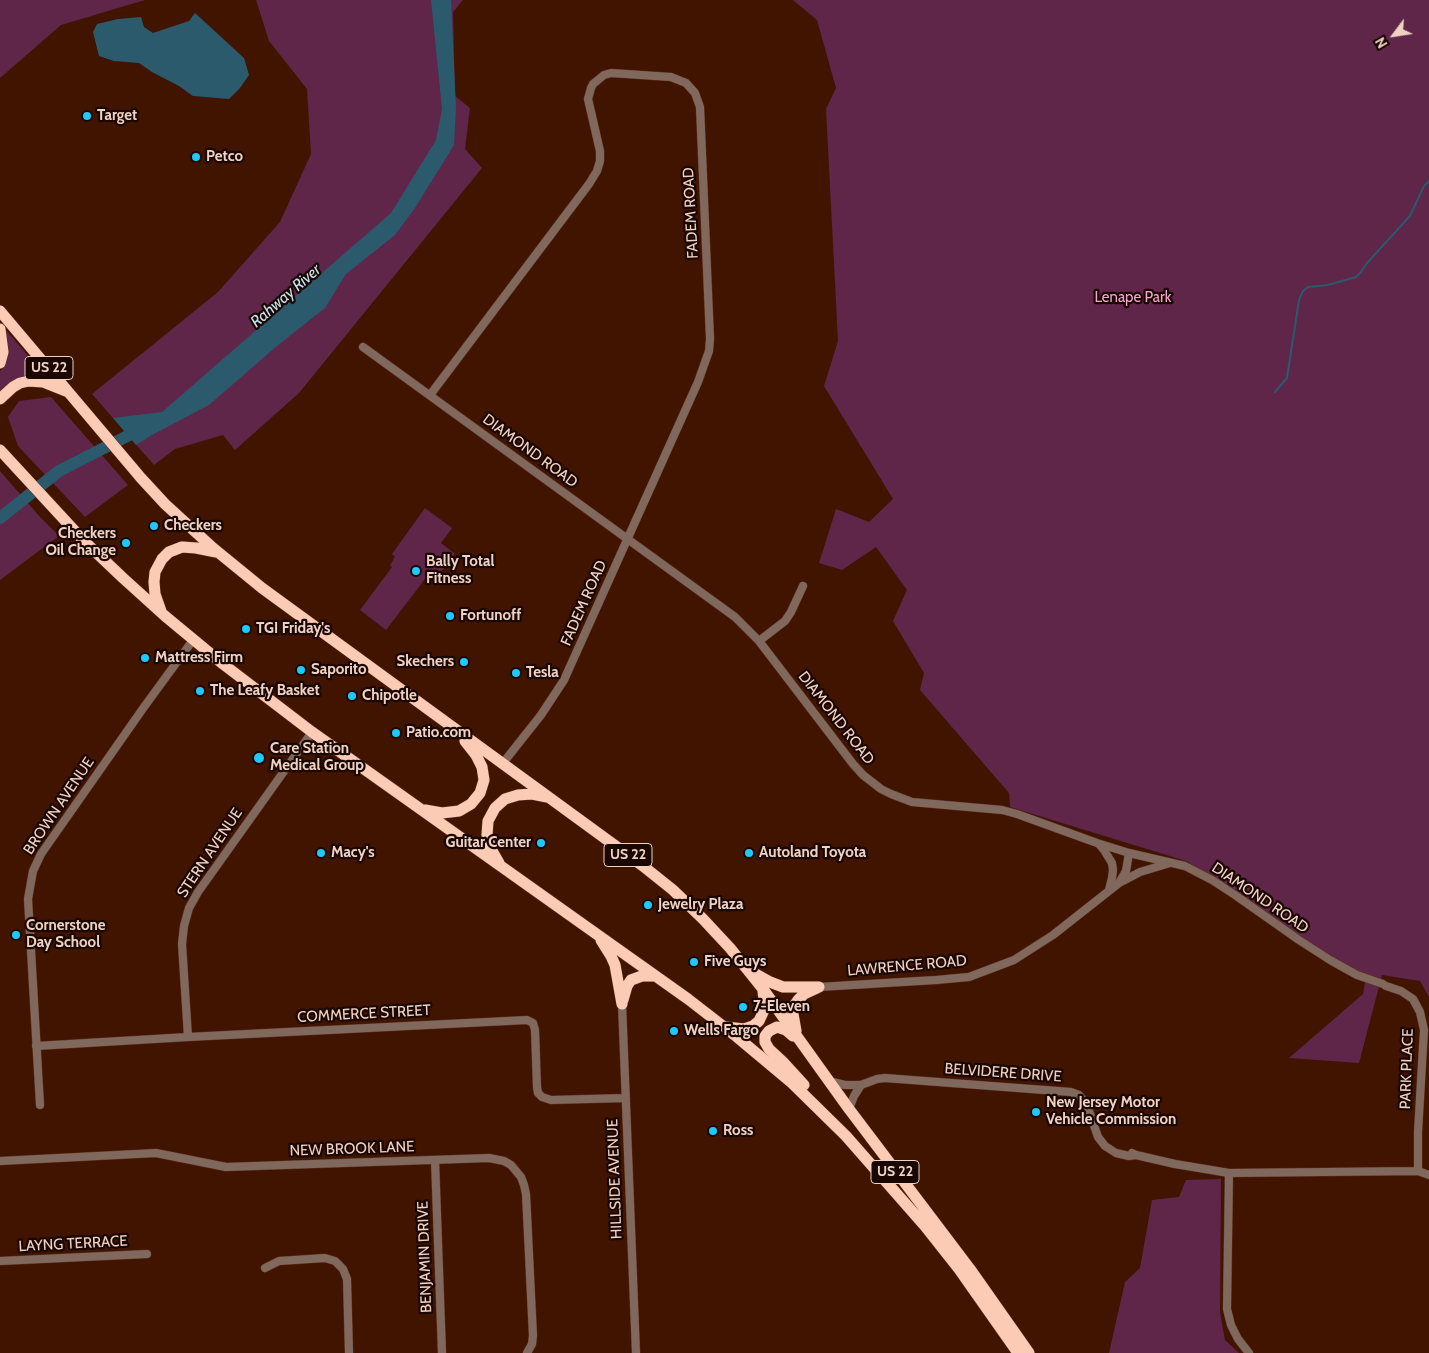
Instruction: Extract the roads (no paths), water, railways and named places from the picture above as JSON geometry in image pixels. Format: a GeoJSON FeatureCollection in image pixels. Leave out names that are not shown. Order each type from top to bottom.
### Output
{"type":"FeatureCollection","features":[{"type":"Feature","properties":{"kind":"highway","name":"US 22"},"geometry":{"type":"LineString","coordinates":[[0,311],[165,504],[218,553],[643,866],[673,890],[712,928],[763,989],[849,1109],[970,1269],[1029,1353]]}},
{"type":"Feature","properties":{"kind":"highway"},"geometry":{"type":"LineString","coordinates":[[0,329],[3,352],[0,362]]}},
{"type":"Feature","properties":{"kind":"highway"},"geometry":{"type":"LineString","coordinates":[[0,399],[13,387],[29,381],[43,382],[69,392]]}},
{"type":"Feature","properties":{"kind":"highway","name":"US 22"},"geometry":{"type":"LineString","coordinates":[[1,450],[24,478],[97,553],[193,640],[312,732],[724,1027],[792,1083],[867,1158],[930,1231],[1018,1353]]}},
{"type":"Feature","properties":{"kind":"highway"},"geometry":{"type":"LineString","coordinates":[[163,614],[155,594],[154,582],[155,572],[162,559],[169,552],[182,547],[218,553]]}},
{"type":"Feature","properties":{"kind":"highway"},"geometry":{"type":"LineString","coordinates":[[421,809],[442,813],[460,811],[474,801],[482,789],[484,776],[480,763],[458,731]]}},
{"type":"Feature","properties":{"kind":"highway"},"geometry":{"type":"LineString","coordinates":[[500,866],[489,844],[487,835],[488,821],[495,808],[505,799],[518,795],[532,794],[551,798]]}},
{"type":"Feature","properties":{"kind":"highway"},"geometry":{"type":"LineString","coordinates":[[597,935],[615,965],[622,1004]]}},
{"type":"Feature","properties":{"kind":"highway"},"geometry":{"type":"LineString","coordinates":[[749,971],[783,987],[819,987]]}},
{"type":"Feature","properties":{"kind":"highway"},"geometry":{"type":"LineString","coordinates":[[622,1004],[625,990],[631,980],[642,976],[655,976]]}},
{"type":"Feature","properties":{"kind":"highway"},"geometry":{"type":"LineString","coordinates":[[799,1038],[792,1014],[794,1006],[804,994],[819,987]]}},
{"type":"Feature","properties":{"kind":"highway"},"geometry":{"type":"LineString","coordinates":[[724,1027],[744,1029],[759,1022],[765,1008],[763,989]]}},
{"type":"Feature","properties":{"kind":"highway"},"geometry":{"type":"LineString","coordinates":[[799,1038],[777,1027],[769,1031],[765,1039],[769,1050],[783,1062],[813,1095],[835,1125]]}},
{"type":"Feature","properties":{"kind":"street","name":"FADEM ROAD"},"geometry":{"type":"LineString","coordinates":[[430,395],[597,171],[600,151],[588,99],[593,84],[604,75],[611,73],[671,77],[686,83],[696,93],[700,106],[709,351],[698,382],[564,680],[541,715],[503,763]]}},
{"type":"Feature","properties":{"kind":"street","name":"DIAMOND ROAD"},"geometry":{"type":"LineString","coordinates":[[363,347],[735,617],[759,641],[853,764],[863,775],[881,789],[912,802],[1002,810],[1129,853],[1185,866],[1235,894],[1330,960],[1357,975],[1384,985]]}},
{"type":"Feature","properties":{"kind":"street"},"geometry":{"type":"LineString","coordinates":[[759,641],[785,621],[803,586]]}},
{"type":"Feature","properties":{"kind":"street","name":"BROWN AVENUE"},"geometry":{"type":"LineString","coordinates":[[40,1105],[28,899],[30,880],[41,854],[193,640]]}},
{"type":"Feature","properties":{"kind":"street","name":"STERN AVENUE"},"geometry":{"type":"LineString","coordinates":[[188,1037],[182,944],[189,908],[198,892],[312,732]]}},
{"type":"Feature","properties":{"kind":"street"},"geometry":{"type":"LineString","coordinates":[[1097,843],[1112,863],[1113,870],[1109,890]]}},
{"type":"Feature","properties":{"kind":"street"},"geometry":{"type":"LineString","coordinates":[[1119,883],[1126,871],[1129,853]]}},
{"type":"Feature","properties":{"kind":"street","name":"LAWRENCE ROAD"},"geometry":{"type":"LineString","coordinates":[[819,987],[969,977],[1014,960],[1034,948],[1119,883],[1140,872],[1171,863]]}},
{"type":"Feature","properties":{"kind":"street","name":"PARK PLACE"},"geometry":{"type":"LineString","coordinates":[[1384,985],[1401,991],[1413,999],[1420,1012],[1424,1030],[1418,1132],[1418,1171]]}},
{"type":"Feature","properties":{"kind":"street","name":"HILLSIDE AVENUE"},"geometry":{"type":"LineString","coordinates":[[622,1004],[636,1353]]}},
{"type":"Feature","properties":{"kind":"street","name":"COMMERCE STREET"},"geometry":{"type":"LineString","coordinates":[[36,1046],[527,1020],[533,1023],[535,1030],[538,1093],[551,1100],[626,1098]]}},
{"type":"Feature","properties":{"kind":"street","name":"BELVIDERE DRIVE"},"geometry":{"type":"LineString","coordinates":[[829,1081],[845,1085],[862,1085],[885,1078],[1071,1092],[1079,1095],[1084,1101],[1098,1137],[1110,1150],[1123,1155],[1136,1155],[1229,1174]]}},
{"type":"Feature","properties":{"kind":"street"},"geometry":{"type":"LineString","coordinates":[[849,1109],[854,1096],[862,1085]]}},
{"type":"Feature","properties":{"kind":"street","name":"NEW BROOK LANE"},"geometry":{"type":"LineString","coordinates":[[0,1160],[156,1153],[226,1167],[498,1159],[510,1165],[521,1177],[526,1194],[533,1336],[532,1344],[527,1353]]}},
{"type":"Feature","properties":{"kind":"street","name":"BENJAMIN DRIVE"},"geometry":{"type":"LineString","coordinates":[[435,1160],[442,1353]]}},
{"type":"Feature","properties":{"kind":"street"},"geometry":{"type":"LineString","coordinates":[[1248,1353],[1230,1325],[1227,1309],[1229,1174],[1418,1171],[1429,1175]]}},
{"type":"Feature","properties":{"kind":"street","name":"LAYNG TERRACE"},"geometry":{"type":"LineString","coordinates":[[0,1261],[147,1254]]}},
{"type":"Feature","properties":{"kind":"street"},"geometry":{"type":"LineString","coordinates":[[265,1268],[279,1261],[324,1258],[335,1261],[343,1269],[347,1280],[349,1353]]}},
{"type":"Feature","properties":{"kind":"water"},"geometry":{"type":"Polygon","coordinates":[[[431,0],[451,0],[456,108],[454,145],[415,208],[395,235],[346,274],[325,308],[277,346],[209,405],[136,445],[113,418],[162,412],[391,213],[436,140],[442,109],[431,0]]]}},
{"type":"Feature","properties":{"kind":"water"},"geometry":{"type":"Polygon","coordinates":[[[195,13],[244,58],[249,75],[229,99],[193,96],[139,63],[114,61],[99,56],[93,32],[97,24],[118,19],[141,17],[144,27],[153,33],[189,21],[195,13]]]}},
{"type":"Feature","properties":{"kind":"waterway"},"geometry":{"type":"LineString","coordinates":[[1275,392],[1287,378],[1299,300],[1303,291],[1308,287],[1328,285],[1356,277],[1410,216],[1424,186],[1429,181]]}},
{"type":"Feature","properties":{"kind":"waterway","name":"Rahway River"},"geometry":{"type":"LineString","coordinates":[[0,518],[59,471],[143,428]]}},
{"type":"Feature","properties":{"kind":"place","name":"Target"},"geometry":{"type":"Point","coordinates":[87,116]}},
{"type":"Feature","properties":{"kind":"place","name":"Petco"},"geometry":{"type":"Point","coordinates":[196,157]}},
{"type":"Feature","properties":{"kind":"place","name":"Checkers"},"geometry":{"type":"Point","coordinates":[154,526]}},
{"type":"Feature","properties":{"kind":"place","name":"Checkers Oil Change"},"geometry":{"type":"Point","coordinates":[126,543]}},
{"type":"Feature","properties":{"kind":"place","name":"Bally Total Fitness"},"geometry":{"type":"Point","coordinates":[416,571]}},
{"type":"Feature","properties":{"kind":"place","name":"Fortunoff"},"geometry":{"type":"Point","coordinates":[450,616]}},
{"type":"Feature","properties":{"kind":"place","name":"TGI Friday's"},"geometry":{"type":"Point","coordinates":[246,629]}},
{"type":"Feature","properties":{"kind":"place","name":"Mattress Firm"},"geometry":{"type":"Point","coordinates":[145,658]}},
{"type":"Feature","properties":{"kind":"place","name":"Skechers"},"geometry":{"type":"Point","coordinates":[464,662]}},
{"type":"Feature","properties":{"kind":"place","name":"Saporito"},"geometry":{"type":"Point","coordinates":[301,670]}},
{"type":"Feature","properties":{"kind":"place","name":"Tesla"},"geometry":{"type":"Point","coordinates":[516,673]}},
{"type":"Feature","properties":{"kind":"place","name":"The Leafy Basket"},"geometry":{"type":"Point","coordinates":[200,691]}},
{"type":"Feature","properties":{"kind":"place","name":"Chipotle"},"geometry":{"type":"Point","coordinates":[352,696]}},
{"type":"Feature","properties":{"kind":"place","name":"Patio.com"},"geometry":{"type":"Point","coordinates":[396,733]}},
{"type":"Feature","properties":{"kind":"place","name":"Care Station Medical Group"},"geometry":{"type":"Point","coordinates":[259,758]}},
{"type":"Feature","properties":{"kind":"place","name":"Guitar Center"},"geometry":{"type":"Point","coordinates":[541,843]}},
{"type":"Feature","properties":{"kind":"place","name":"Macy's"},"geometry":{"type":"Point","coordinates":[321,853]}},
{"type":"Feature","properties":{"kind":"place","name":"Autoland Toyota"},"geometry":{"type":"Point","coordinates":[749,853]}},
{"type":"Feature","properties":{"kind":"place","name":"Jewelry Plaza"},"geometry":{"type":"Point","coordinates":[648,905]}},
{"type":"Feature","properties":{"kind":"place","name":"Cornerstone Day School"},"geometry":{"type":"Point","coordinates":[16,935]}},
{"type":"Feature","properties":{"kind":"place","name":"Five Guys"},"geometry":{"type":"Point","coordinates":[694,962]}},
{"type":"Feature","properties":{"kind":"place","name":"7-Eleven"},"geometry":{"type":"Point","coordinates":[743,1007]}},
{"type":"Feature","properties":{"kind":"place","name":"Wells Fargo"},"geometry":{"type":"Point","coordinates":[674,1031]}},
{"type":"Feature","properties":{"kind":"place","name":"New Jersey Motor Vehicle Commission"},"geometry":{"type":"Point","coordinates":[1036,1112]}},
{"type":"Feature","properties":{"kind":"place","name":"Ross"},"geometry":{"type":"Point","coordinates":[713,1131]}},
{"type":"Feature","properties":{"kind":"park label","name":"Lenape Park"},"geometry":{"type":"Point","coordinates":[1133,298]}}]}
